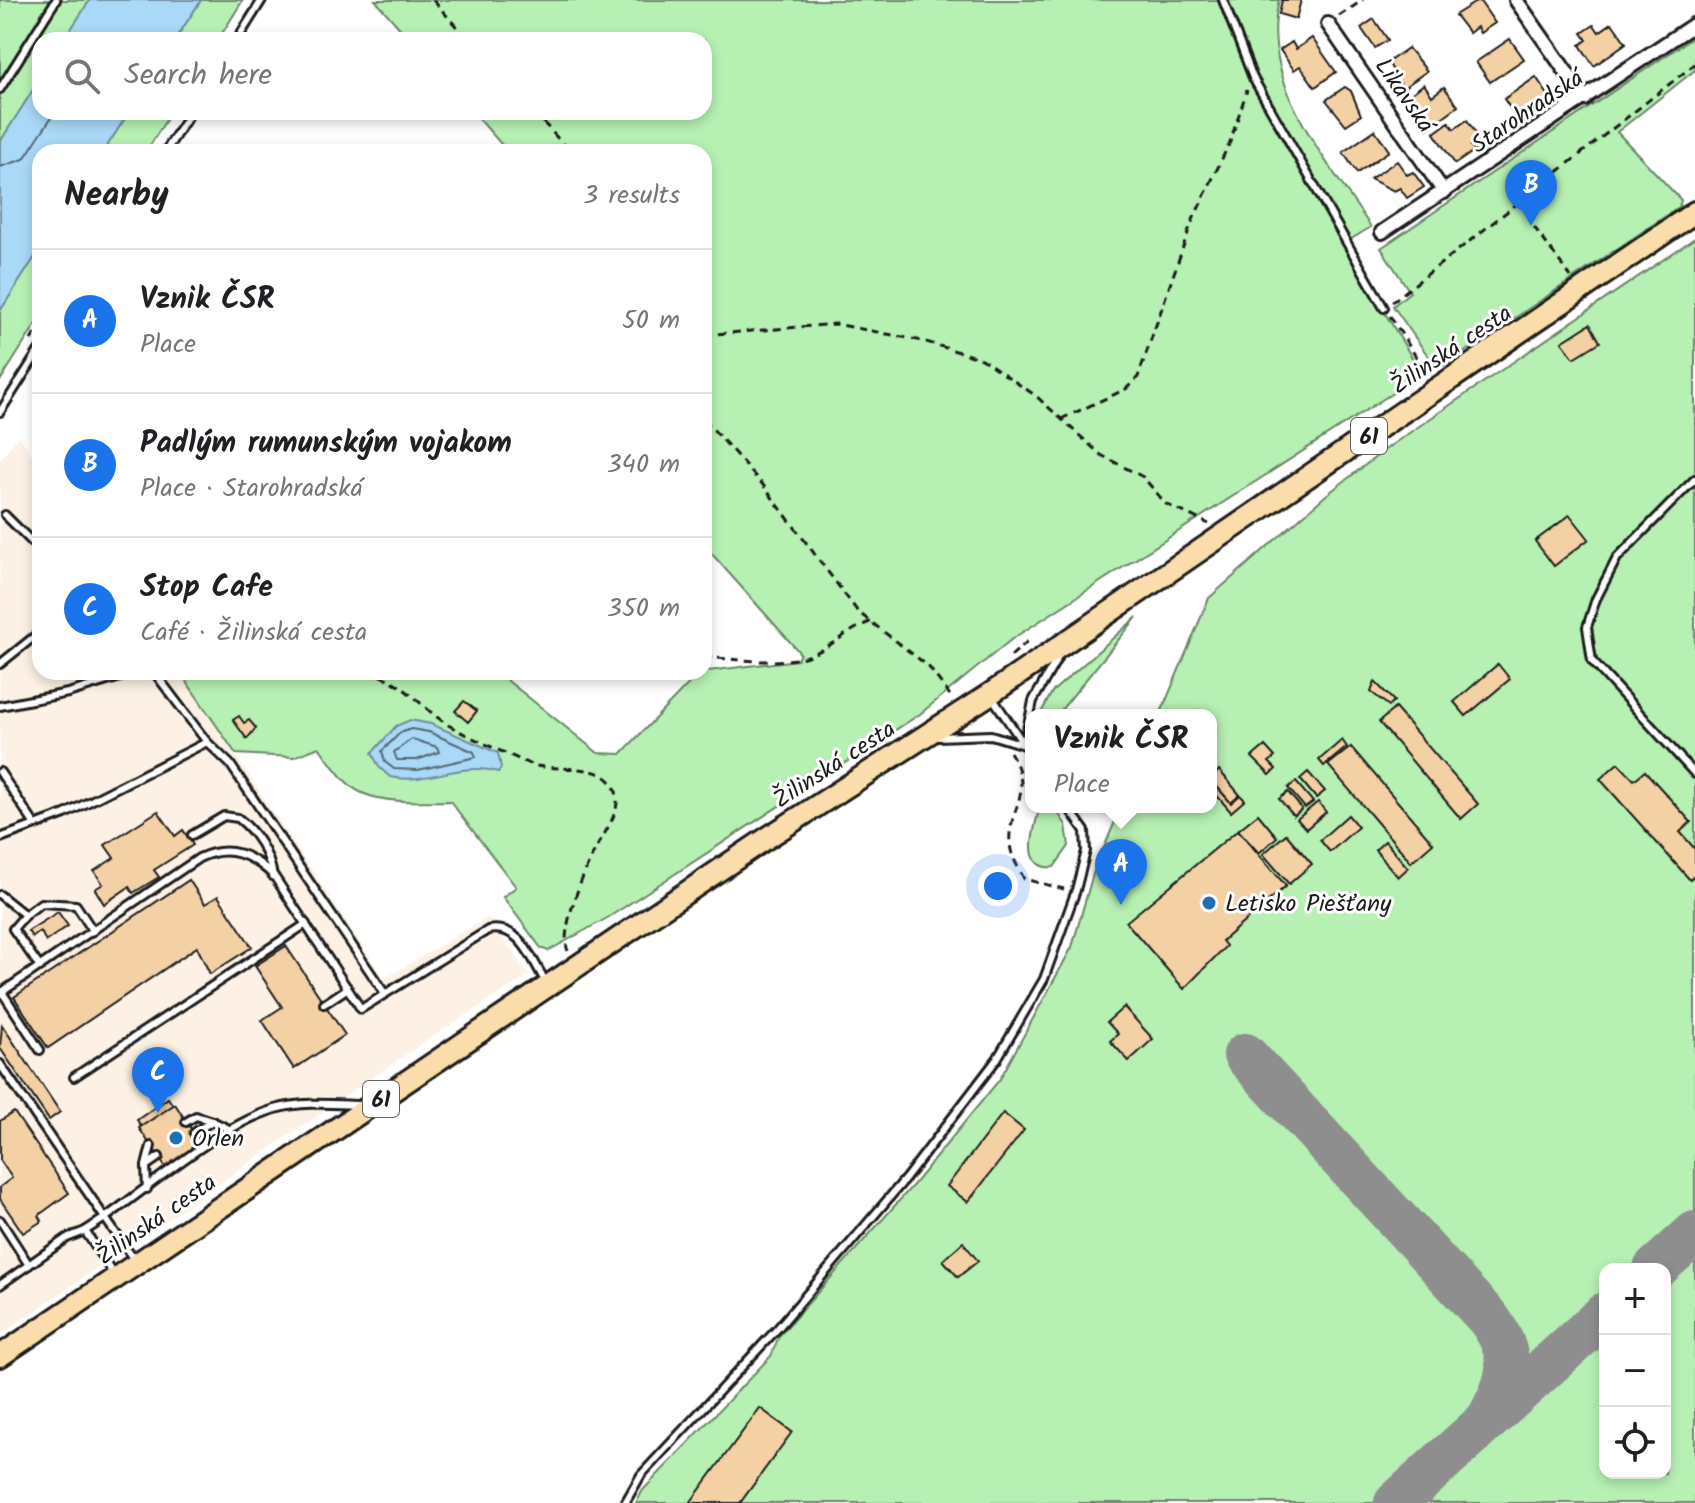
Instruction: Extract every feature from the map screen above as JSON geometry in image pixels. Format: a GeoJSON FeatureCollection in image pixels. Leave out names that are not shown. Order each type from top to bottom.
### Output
{"type":"FeatureCollection","features":[{"type":"Feature","properties":{"kind":"main road","name":"Žilinská cesta"},"geometry":{"type":"LineString","coordinates":[[0,1356],[990,694],[1695,212]]}},
{"type":"Feature","properties":{"kind":"street"},"geometry":{"type":"LineString","coordinates":[[1516,0],[1585,99]]}},
{"type":"Feature","properties":{"kind":"street","name":"Likavská"},"geometry":{"type":"LineString","coordinates":[[1328,24],[1444,192]]}},
{"type":"Feature","properties":{"kind":"street","name":"Starohradská"},"geometry":{"type":"LineString","coordinates":[[1382,232],[1695,24]]}},
{"type":"Feature","properties":{"kind":"lane"},"geometry":{"type":"LineString","coordinates":[[36,32],[56,0]]}},
{"type":"Feature","properties":{"kind":"lane"},"geometry":{"type":"LineString","coordinates":[[242,32],[262,0]]}},
{"type":"Feature","properties":{"kind":"lane"},"geometry":{"type":"LineString","coordinates":[[1223,0],[1253,78],[1384,308]]}},
{"type":"Feature","properties":{"kind":"lane"},"geometry":{"type":"LineString","coordinates":[[0,89],[32,38]]}},
{"type":"Feature","properties":{"kind":"lane"},"geometry":{"type":"LineString","coordinates":[[170,144],[186,120]]}},
{"type":"Feature","properties":{"kind":"lane"},"geometry":{"type":"LineString","coordinates":[[0,412],[32,362]]}},
{"type":"Feature","properties":{"kind":"lane"},"geometry":{"type":"LineString","coordinates":[[1695,479],[1617,558],[1596,599],[1587,627],[1592,661],[1695,774]]}},
{"type":"Feature","properties":{"kind":"lane"},"geometry":{"type":"LineString","coordinates":[[5,515],[32,542]]}},
{"type":"Feature","properties":{"kind":"lane"},"geometry":{"type":"LineString","coordinates":[[0,664],[32,638]]}},
{"type":"Feature","properties":{"kind":"lane"},"geometry":{"type":"LineString","coordinates":[[1031,709],[1068,640]]}},
{"type":"Feature","properties":{"kind":"lane"},"geometry":{"type":"LineString","coordinates":[[0,706],[68,693],[111,680]]}},
{"type":"Feature","properties":{"kind":"lane"},"geometry":{"type":"LineString","coordinates":[[160,680],[207,742],[230,764],[385,994]]}},
{"type":"Feature","properties":{"kind":"lane"},"geometry":{"type":"LineString","coordinates":[[990,694],[1024,745]]}},
{"type":"Feature","properties":{"kind":"lane"},"geometry":{"type":"LineString","coordinates":[[919,739],[991,735],[1024,745]]}},
{"type":"Feature","properties":{"kind":"lane"},"geometry":{"type":"LineString","coordinates":[[1024,745],[1025,740]]}},
{"type":"Feature","properties":{"kind":"lane"},"geometry":{"type":"LineString","coordinates":[[0,838],[65,814],[207,742]]}},
{"type":"Feature","properties":{"kind":"lane"},"geometry":{"type":"LineString","coordinates":[[0,772],[35,825]]}},
{"type":"Feature","properties":{"kind":"lane"},"geometry":{"type":"LineString","coordinates":[[625,1503],[641,1475],[778,1328],[906,1178],[997,1059],[1044,979],[1076,890],[1086,851],[1085,831],[1072,813]]}},
{"type":"Feature","properties":{"kind":"lane"},"geometry":{"type":"LineString","coordinates":[[192,835],[224,816],[238,818],[259,841],[271,862],[273,876]]}},
{"type":"Feature","properties":{"kind":"lane"},"geometry":{"type":"LineString","coordinates":[[40,1050],[2,992],[199,858],[218,851],[228,850],[250,858],[273,876],[361,1009],[488,930],[503,928],[515,933],[548,987]]}},
{"type":"Feature","properties":{"kind":"lane"},"geometry":{"type":"LineString","coordinates":[[0,895],[25,915]]}},
{"type":"Feature","properties":{"kind":"lane"},"geometry":{"type":"LineString","coordinates":[[40,967],[13,929],[41,903],[76,905],[93,931]]}},
{"type":"Feature","properties":{"kind":"lane"},"geometry":{"type":"LineString","coordinates":[[74,1077],[306,924]]}},
{"type":"Feature","properties":{"kind":"lane"},"geometry":{"type":"LineString","coordinates":[[324,1004],[348,988]]}},
{"type":"Feature","properties":{"kind":"lane"},"geometry":{"type":"LineString","coordinates":[[0,1064],[138,1265]]}},
{"type":"Feature","properties":{"kind":"lane"},"geometry":{"type":"LineString","coordinates":[[0,1285],[67,1238],[105,1218],[231,1130],[273,1109],[300,1104],[372,1105]]}},
{"type":"Feature","properties":{"kind":"lane"},"geometry":{"type":"LineString","coordinates":[[186,1122],[196,1116],[231,1130]]}},
{"type":"Feature","properties":{"kind":"lane"},"geometry":{"type":"LineString","coordinates":[[194,1133],[212,1121]]}},
{"type":"Feature","properties":{"kind":"lane"},"geometry":{"type":"LineString","coordinates":[[147,1189],[146,1166],[151,1146]]}},
{"type":"Feature","properties":{"kind":"lane"},"geometry":{"type":"LineString","coordinates":[[146,1166],[159,1157]]}},
{"type":"Feature","properties":{"kind":"lane"},"geometry":{"type":"LineString","coordinates":[[0,1220],[29,1265]]}},
{"type":"Feature","properties":{"kind":"lane"},"geometry":{"type":"LineString","coordinates":[[85,1231],[116,1279]]}},
{"type":"Feature","properties":{"kind":"path"},"geometry":{"type":"LineString","coordinates":[[433,0],[461,32]]}},
{"type":"Feature","properties":{"kind":"path"},"geometry":{"type":"LineString","coordinates":[[1328,24],[1363,0]]}},
{"type":"Feature","properties":{"kind":"path"},"geometry":{"type":"LineString","coordinates":[[1438,390],[1384,308],[1695,64]]}},
{"type":"Feature","properties":{"kind":"path"},"geometry":{"type":"LineString","coordinates":[[1061,419],[1126,389],[1138,377],[1191,224],[1230,142],[1253,78]]}},
{"type":"Feature","properties":{"kind":"path"},"geometry":{"type":"LineString","coordinates":[[541,120],[563,144]]}},
{"type":"Feature","properties":{"kind":"path"},"geometry":{"type":"LineString","coordinates":[[1534,227],[1575,283]]}},
{"type":"Feature","properties":{"kind":"path"},"geometry":{"type":"LineString","coordinates":[[712,334],[836,324],[923,341],[995,365],[1101,455],[1143,477],[1166,504],[1205,521],[1220,536]]}},
{"type":"Feature","properties":{"kind":"path"},"geometry":{"type":"LineString","coordinates":[[712,428],[756,475],[858,612],[928,666],[961,712]]}},
{"type":"Feature","properties":{"kind":"path"},"geometry":{"type":"LineString","coordinates":[[712,657],[757,660],[810,655],[852,629],[870,622]]}},
{"type":"Feature","properties":{"kind":"path"},"geometry":{"type":"LineString","coordinates":[[386,680],[409,692],[448,725],[531,765],[593,771],[606,777],[614,786],[618,798],[615,812],[587,866],[565,938],[565,946],[577,968]]}},
{"type":"Feature","properties":{"kind":"path"},"geometry":{"type":"LineString","coordinates":[[1025,753],[1010,751],[1021,770],[1023,790],[1011,848],[1024,879],[1048,887],[1076,890]]}},
{"type":"Feature","properties":{"kind":"shaded area"},"geometry":{"type":"Polygon","coordinates":[[[19,436],[32,455],[32,680],[185,680],[384,979],[488,917],[529,975],[424,1042],[0,1335],[0,460],[19,436]]]}},
{"type":"Feature","properties":{"kind":"green space"},"geometry":{"type":"Polygon","coordinates":[[[0,0],[90,0],[69,32],[32,32],[32,92],[0,142],[0,0]]]}},
{"type":"Feature","properties":{"kind":"green space"},"geometry":{"type":"Polygon","coordinates":[[[201,0],[243,0],[223,32],[180,32],[201,0]]]}},
{"type":"Feature","properties":{"kind":"green space"},"geometry":{"type":"Polygon","coordinates":[[[375,0],[1279,0],[1275,31],[1278,61],[1288,91],[1317,148],[1371,227],[1343,244],[1422,374],[1012,639],[920,714],[609,917],[548,951],[541,948],[503,897],[516,887],[450,801],[394,800],[362,793],[343,779],[319,747],[294,757],[236,754],[185,680],[507,680],[598,753],[621,754],[692,680],[712,680],[712,671],[797,660],[800,653],[712,554],[712,144],[501,144],[480,120],[712,120],[712,32],[403,32],[375,0]]]}},
{"type":"Feature","properties":{"kind":"green space"},"geometry":{"type":"Polygon","coordinates":[[[1695,36],[1695,70],[1617,132],[1681,200],[1679,207],[1444,366],[1433,363],[1393,306],[1410,292],[1381,248],[1695,36]]]}},
{"type":"Feature","properties":{"kind":"green space"},"geometry":{"type":"Polygon","coordinates":[[[124,120],[166,120],[151,144],[108,144],[124,120]]]}},
{"type":"Feature","properties":{"kind":"green space"},"geometry":{"type":"Polygon","coordinates":[[[1695,238],[1695,1503],[636,1503],[643,1490],[771,1356],[779,1336],[914,1184],[1000,1079],[1072,947],[1093,874],[1118,813],[1217,813],[1217,709],[1163,709],[1209,598],[1325,496],[1390,446],[1695,238]]]}},
{"type":"Feature","properties":{"kind":"green space"},"geometry":{"type":"Polygon","coordinates":[[[32,261],[32,331],[0,381],[0,311],[32,261]]]}},
{"type":"Feature","properties":{"kind":"green space"},"geometry":{"type":"Polygon","coordinates":[[[1137,617],[1062,709],[1043,709],[1052,692],[1137,617]]]}},
{"type":"Feature","properties":{"kind":"green space"},"geometry":{"type":"Polygon","coordinates":[[[1038,813],[1058,813],[1066,825],[1069,846],[1054,867],[1036,862],[1033,835],[1038,813]]]}},
{"type":"Feature","properties":{"kind":"water"},"geometry":{"type":"Polygon","coordinates":[[[90,0],[201,0],[180,32],[69,32],[90,0]]]}},
{"type":"Feature","properties":{"kind":"water"},"geometry":{"type":"Polygon","coordinates":[[[32,92],[32,120],[124,120],[108,144],[32,144],[32,261],[0,311],[0,142],[32,92]]]}},
{"type":"Feature","properties":{"kind":"water"},"geometry":{"type":"Polygon","coordinates":[[[410,720],[431,724],[498,753],[501,768],[498,772],[470,769],[417,778],[390,777],[379,767],[372,753],[396,726],[410,720]]]}},
{"type":"Feature","properties":{"kind":"building"},"geometry":{"type":"Polygon","coordinates":[[[1282,0],[1301,0],[1296,19],[1279,14],[1282,0]]]}},
{"type":"Feature","properties":{"kind":"building"},"geometry":{"type":"Polygon","coordinates":[[[1479,0],[1495,23],[1480,33],[1477,27],[1469,33],[1455,15],[1479,0]]]}},
{"type":"Feature","properties":{"kind":"building"},"geometry":{"type":"Polygon","coordinates":[[[1374,19],[1388,40],[1375,48],[1361,28],[1374,19]]]}},
{"type":"Feature","properties":{"kind":"building"},"geometry":{"type":"Polygon","coordinates":[[[1612,23],[1626,43],[1594,66],[1580,45],[1587,40],[1582,33],[1594,25],[1599,32],[1612,23]]]}},
{"type":"Feature","properties":{"kind":"building"},"geometry":{"type":"Polygon","coordinates":[[[1312,38],[1336,72],[1315,87],[1300,66],[1294,70],[1280,50],[1292,42],[1296,49],[1312,38]]]}},
{"type":"Feature","properties":{"kind":"building"},"geometry":{"type":"Polygon","coordinates":[[[1510,39],[1524,59],[1490,82],[1476,62],[1510,39]]]}},
{"type":"Feature","properties":{"kind":"building"},"geometry":{"type":"Polygon","coordinates":[[[1408,48],[1427,71],[1403,88],[1388,62],[1408,48]]]}},
{"type":"Feature","properties":{"kind":"building"},"geometry":{"type":"Polygon","coordinates":[[[1536,77],[1550,98],[1518,120],[1504,99],[1536,77]]]}},
{"type":"Feature","properties":{"kind":"building"},"geometry":{"type":"Polygon","coordinates":[[[1424,84],[1432,96],[1444,87],[1458,106],[1427,129],[1408,96],[1424,84]]]}},
{"type":"Feature","properties":{"kind":"building"},"geometry":{"type":"Polygon","coordinates":[[[1345,87],[1351,91],[1361,115],[1346,125],[1326,100],[1345,87]]]}},
{"type":"Feature","properties":{"kind":"building"},"geometry":{"type":"Polygon","coordinates":[[[1467,120],[1480,140],[1471,146],[1475,150],[1455,164],[1434,133],[1449,122],[1454,129],[1467,120]]]}},
{"type":"Feature","properties":{"kind":"building"},"geometry":{"type":"Polygon","coordinates":[[[1375,130],[1389,151],[1357,173],[1343,152],[1375,130]]]}},
{"type":"Feature","properties":{"kind":"building"},"geometry":{"type":"Polygon","coordinates":[[[1397,161],[1407,175],[1413,172],[1424,187],[1407,198],[1400,188],[1394,191],[1370,179],[1397,161]]]}},
{"type":"Feature","properties":{"kind":"building"},"geometry":{"type":"Polygon","coordinates":[[[1590,324],[1600,342],[1574,358],[1562,342],[1590,324]]]}},
{"type":"Feature","properties":{"kind":"building"},"geometry":{"type":"Polygon","coordinates":[[[1570,515],[1589,539],[1554,566],[1535,541],[1570,515]]]}},
{"type":"Feature","properties":{"kind":"building"},"geometry":{"type":"Polygon","coordinates":[[[1498,664],[1510,679],[1466,716],[1454,702],[1498,664]]]}},
{"type":"Feature","properties":{"kind":"building"},"geometry":{"type":"Polygon","coordinates":[[[1375,682],[1394,701],[1389,706],[1371,692],[1375,682]]]}},
{"type":"Feature","properties":{"kind":"building"},"geometry":{"type":"Polygon","coordinates":[[[464,701],[477,711],[468,722],[455,711],[464,701]]]}},
{"type":"Feature","properties":{"kind":"building"},"geometry":{"type":"Polygon","coordinates":[[[1395,708],[1478,804],[1461,819],[1379,722],[1395,708]]]}},
{"type":"Feature","properties":{"kind":"building"},"geometry":{"type":"Polygon","coordinates":[[[239,716],[244,723],[249,720],[256,728],[247,739],[233,720],[239,716]]]}},
{"type":"Feature","properties":{"kind":"building"},"geometry":{"type":"Polygon","coordinates":[[[1342,740],[1347,747],[1324,766],[1319,760],[1342,740]]]}},
{"type":"Feature","properties":{"kind":"building"},"geometry":{"type":"Polygon","coordinates":[[[1265,746],[1275,757],[1269,762],[1276,769],[1270,775],[1252,757],[1265,746]]]}},
{"type":"Feature","properties":{"kind":"building"},"geometry":{"type":"Polygon","coordinates":[[[1351,747],[1433,843],[1411,862],[1328,765],[1351,747]]]}},
{"type":"Feature","properties":{"kind":"building"},"geometry":{"type":"Polygon","coordinates":[[[1618,763],[1634,780],[1645,771],[1691,822],[1680,832],[1695,849],[1695,875],[1690,880],[1600,779],[1618,763]]]}},
{"type":"Feature","properties":{"kind":"building"},"geometry":{"type":"Polygon","coordinates":[[[1219,770],[1240,795],[1231,803],[1217,787],[1219,770]]]}},
{"type":"Feature","properties":{"kind":"building"},"geometry":{"type":"Polygon","coordinates":[[[1308,772],[1325,791],[1316,798],[1300,779],[1308,772]]]}},
{"type":"Feature","properties":{"kind":"building"},"geometry":{"type":"Polygon","coordinates":[[[1296,782],[1313,802],[1305,808],[1288,788],[1296,782]]]}},
{"type":"Feature","properties":{"kind":"building"},"geometry":{"type":"Polygon","coordinates":[[[1217,787],[1231,803],[1240,795],[1245,800],[1231,812],[1217,796],[1217,787]]]}},
{"type":"Feature","properties":{"kind":"building"},"geometry":{"type":"Polygon","coordinates":[[[1288,792],[1302,809],[1294,816],[1279,799],[1288,792]]]}},
{"type":"Feature","properties":{"kind":"building"},"geometry":{"type":"Polygon","coordinates":[[[1318,802],[1326,812],[1306,829],[1297,819],[1318,802]]]}},
{"type":"Feature","properties":{"kind":"building"},"geometry":{"type":"Polygon","coordinates":[[[158,811],[175,836],[183,830],[193,845],[154,870],[159,877],[133,893],[129,887],[104,904],[95,889],[103,884],[94,871],[114,858],[105,845],[158,811]]]}},
{"type":"Feature","properties":{"kind":"building"},"geometry":{"type":"Polygon","coordinates":[[[1258,814],[1277,837],[1259,853],[1238,830],[1258,814]]]}},
{"type":"Feature","properties":{"kind":"building"},"geometry":{"type":"Polygon","coordinates":[[[1348,815],[1358,827],[1330,852],[1320,840],[1348,815]]]}},
{"type":"Feature","properties":{"kind":"building","name":"Letisko Piešťany"},"geometry":{"type":"Polygon","coordinates":[[[1238,830],[1286,886],[1222,941],[1226,946],[1184,989],[1126,922],[1238,830]]]}},
{"type":"Feature","properties":{"kind":"building"},"geometry":{"type":"Polygon","coordinates":[[[1286,834],[1312,864],[1289,884],[1263,854],[1286,834]]]}},
{"type":"Feature","properties":{"kind":"building"},"geometry":{"type":"Polygon","coordinates":[[[1385,841],[1408,868],[1398,877],[1375,850],[1385,841]]]}},
{"type":"Feature","properties":{"kind":"building"},"geometry":{"type":"Polygon","coordinates":[[[189,880],[205,904],[218,896],[252,947],[210,974],[197,947],[48,1048],[14,997],[189,880]]]}},
{"type":"Feature","properties":{"kind":"building"},"geometry":{"type":"Polygon","coordinates":[[[58,912],[68,926],[46,941],[40,931],[32,937],[28,931],[58,912]]]}},
{"type":"Feature","properties":{"kind":"building"},"geometry":{"type":"Polygon","coordinates":[[[286,946],[345,1035],[294,1069],[262,1020],[282,1007],[255,966],[286,946]]]}},
{"type":"Feature","properties":{"kind":"building"},"geometry":{"type":"Polygon","coordinates":[[[1124,1007],[1153,1039],[1129,1061],[1110,1041],[1118,1034],[1107,1022],[1124,1007]]]}},
{"type":"Feature","properties":{"kind":"building"},"geometry":{"type":"Polygon","coordinates":[[[2,1025],[60,1112],[49,1120],[0,1048],[2,1025]]]}},
{"type":"Feature","properties":{"kind":"building"},"geometry":{"type":"Polygon","coordinates":[[[168,1098],[177,1111],[146,1133],[137,1120],[168,1098]]]}},
{"type":"Feature","properties":{"kind":"building"},"geometry":{"type":"Polygon","coordinates":[[[175,1104],[201,1144],[166,1168],[139,1128],[175,1104]]]}},
{"type":"Feature","properties":{"kind":"building"},"geometry":{"type":"Polygon","coordinates":[[[14,1112],[69,1193],[39,1215],[42,1221],[23,1233],[0,1199],[0,1187],[12,1178],[0,1160],[0,1121],[14,1112]]]}},
{"type":"Feature","properties":{"kind":"building"},"geometry":{"type":"Polygon","coordinates":[[[1003,1113],[1024,1130],[968,1202],[947,1186],[1003,1113]]]}},
{"type":"Feature","properties":{"kind":"building"},"geometry":{"type":"Polygon","coordinates":[[[963,1242],[978,1261],[958,1277],[943,1260],[963,1242]]]}},
{"type":"Feature","properties":{"kind":"building"},"geometry":{"type":"Polygon","coordinates":[[[760,1408],[792,1432],[740,1503],[690,1503],[760,1408]]]}},
{"type":"Feature","properties":{"kind":"taxiway"},"geometry":{"type":"LineString","coordinates":[[1245,1055],[1488,1318],[1503,1344],[1507,1367],[1502,1391],[1488,1419]]}},
{"type":"Feature","properties":{"kind":"taxiway"},"geometry":{"type":"LineString","coordinates":[[1662,1263],[1695,1233]]}},
{"type":"Feature","properties":{"kind":"taxiway"},"geometry":{"type":"LineString","coordinates":[[1396,1503],[1599,1319]]}},
{"type":"Feature","properties":{"kind":"place","name":"Padlým rumunským vojakom"},"geometry":{"type":"Point","coordinates":[1531,226]}},
{"type":"Feature","properties":{"kind":"place","name":"Letisko Piešťany"},"geometry":{"type":"Point","coordinates":[1209,903]}},
{"type":"Feature","properties":{"kind":"place","name":"Vznik ČSR"},"geometry":{"type":"Point","coordinates":[1121,905]}},
{"type":"Feature","properties":{"kind":"place","name":"Stop Cafe"},"geometry":{"type":"Point","coordinates":[158,1113]}},
{"type":"Feature","properties":{"kind":"place","name":"Orlen"},"geometry":{"type":"Point","coordinates":[176,1138]}}]}
